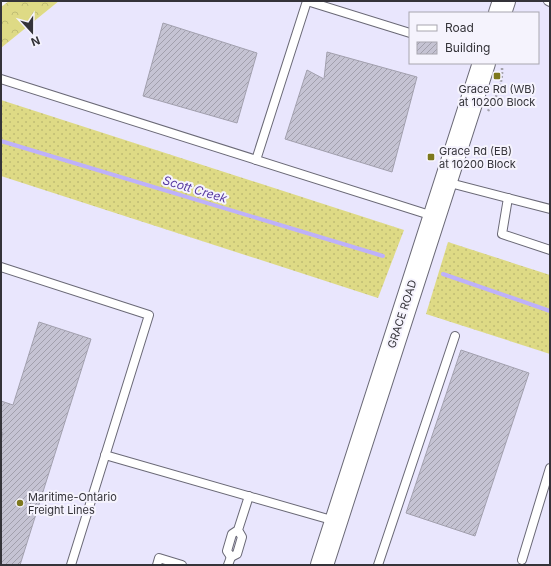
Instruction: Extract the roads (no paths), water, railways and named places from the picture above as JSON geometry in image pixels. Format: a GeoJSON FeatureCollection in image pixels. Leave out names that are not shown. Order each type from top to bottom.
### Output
{"type":"FeatureCollection","features":[{"type":"Feature","properties":{"kind":"street"},"geometry":{"type":"LineString","coordinates":[[500,12],[504,1]]}},
{"type":"Feature","properties":{"kind":"street","name":"GRACE ROAD"},"geometry":{"type":"LineString","coordinates":[[322,565],[445,182],[493,64]]}},
{"type":"Feature","properties":{"kind":"lane"},"geometry":{"type":"LineString","coordinates":[[256,160],[306,1],[409,33]]}},
{"type":"Feature","properties":{"kind":"lane"},"geometry":{"type":"LineString","coordinates":[[1,79],[434,216]]}},
{"type":"Feature","properties":{"kind":"lane"},"geometry":{"type":"LineString","coordinates":[[445,182],[550,209]]}},
{"type":"Feature","properties":{"kind":"lane"},"geometry":{"type":"LineString","coordinates":[[508,198],[502,234],[550,250]]}},
{"type":"Feature","properties":{"kind":"lane"},"geometry":{"type":"LineString","coordinates":[[1,267],[149,315],[71,565]]}},
{"type":"Feature","properties":{"kind":"lane"},"geometry":{"type":"LineString","coordinates":[[378,565],[455,336]]}},
{"type":"Feature","properties":{"kind":"lane"},"geometry":{"type":"LineString","coordinates":[[105,455],[336,521]]}},
{"type":"Feature","properties":{"kind":"lane"},"geometry":{"type":"LineString","coordinates":[[522,560],[550,468]]}},
{"type":"Feature","properties":{"kind":"lane"},"geometry":{"type":"LineString","coordinates":[[229,561],[227,551],[232,534],[238,530],[249,496]]}},
{"type":"Feature","properties":{"kind":"lane"},"geometry":{"type":"LineString","coordinates":[[157,565],[159,558],[182,565]]}},
{"type":"Feature","properties":{"kind":"waterway","name":"Scott Creek"},"geometry":{"type":"LineString","coordinates":[[1,141],[383,256]]}},
{"type":"Feature","properties":{"kind":"waterway","name":"Scott Creek"},"geometry":{"type":"LineString","coordinates":[[443,274],[550,311]]}},
{"type":"Feature","properties":{"kind":"place","name":"Grace Rd (WB) at 10200 Block"},"geometry":{"type":"Point","coordinates":[497,76]}},
{"type":"Feature","properties":{"kind":"place","name":"Grace Rd (EB) at 10200 Block"},"geometry":{"type":"Point","coordinates":[431,157]}},
{"type":"Feature","properties":{"kind":"place","name":"Maritime-Ontario Freight Lines"},"geometry":{"type":"Point","coordinates":[20,503]}}]}
